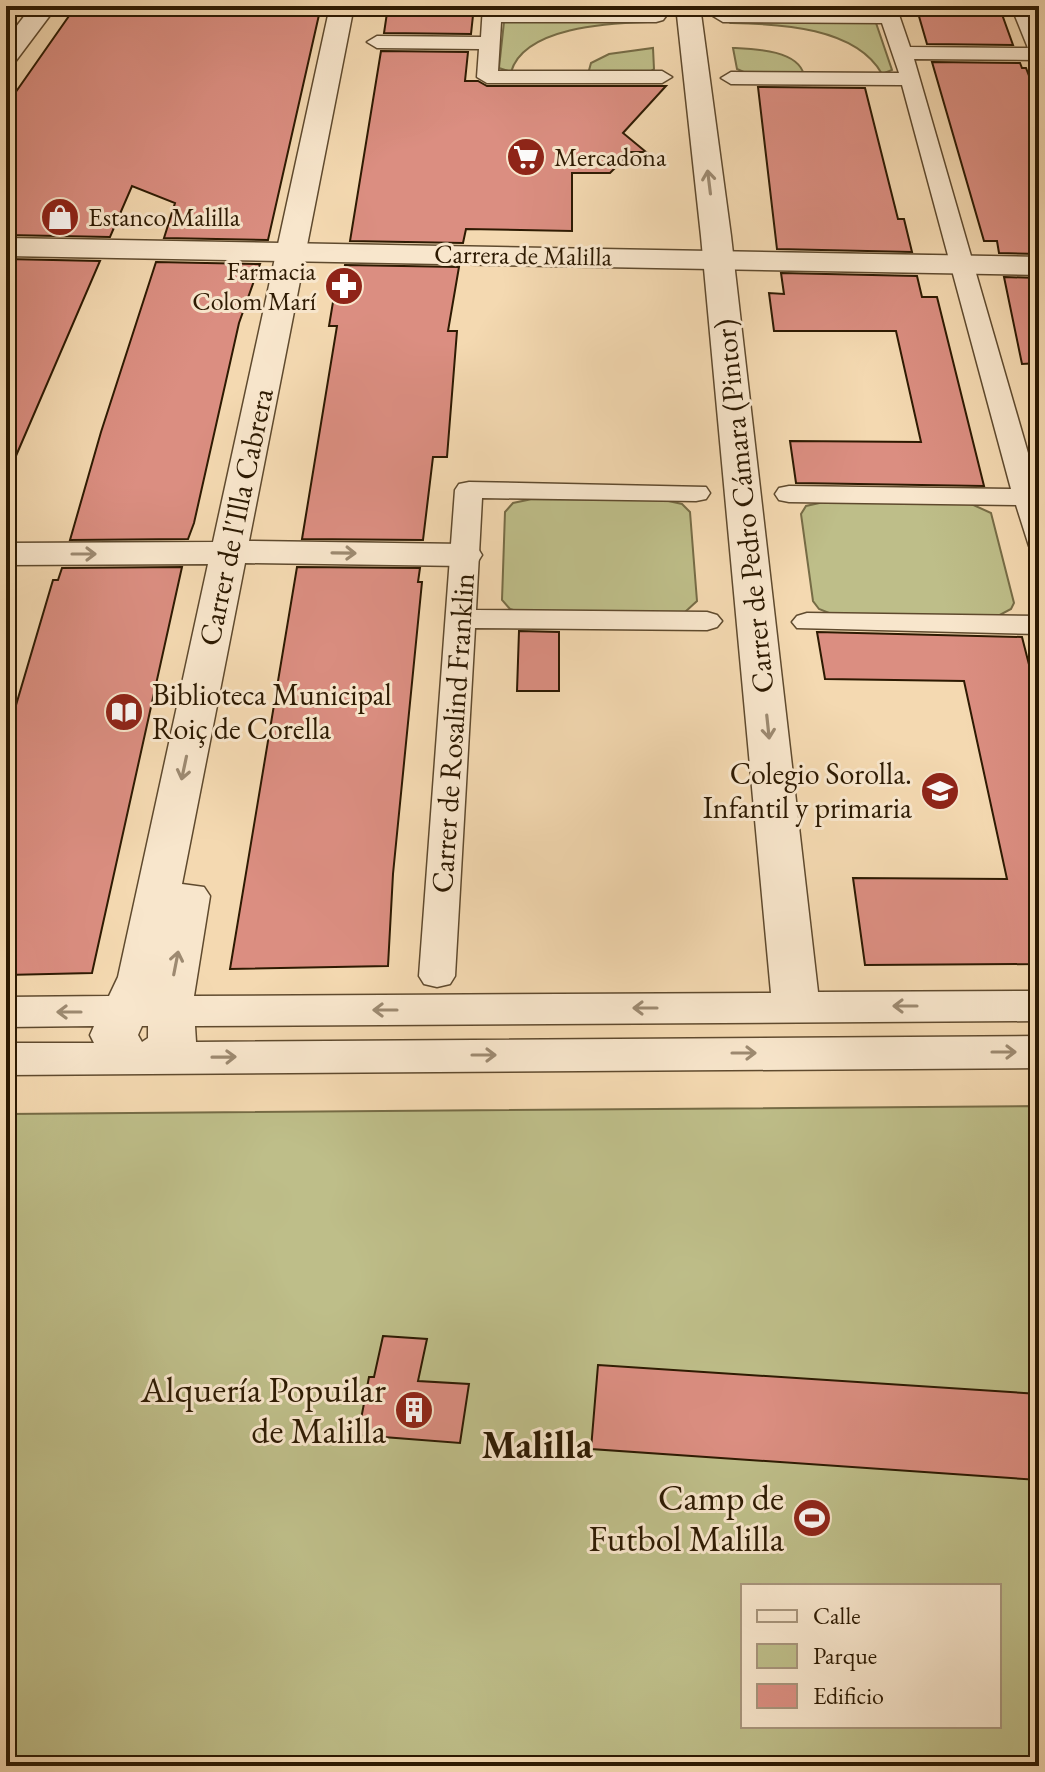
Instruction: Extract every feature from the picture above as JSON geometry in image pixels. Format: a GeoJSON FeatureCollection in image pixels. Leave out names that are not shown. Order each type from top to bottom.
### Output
{"type":"FeatureCollection","features":[{"type":"Feature","properties":{"kind":"street","name":"Carrer de l'Illa Cabrera"},"geometry":{"type":"LineString","coordinates":[[302,252],[342,6]]}},
{"type":"Feature","properties":{"kind":"street","name":"Carrer de l'Illa Cabrera"},"geometry":{"type":"LineString","coordinates":[[149,1011],[114,1035],[123,1053],[145,1058],[172,1044],[149,1011],[141,977],[241,553],[302,252],[359,6]]}},
{"type":"Feature","properties":{"kind":"street","name":"Carrer de Pedro Cámara (Pintor)"},"geometry":{"type":"LineString","coordinates":[[688,6],[718,260],[796,1007]]}},
{"type":"Feature","properties":{"kind":"street"},"geometry":{"type":"LineString","coordinates":[[901,53],[1039,53],[1021,6]]}},
{"type":"Feature","properties":{"kind":"street"},"geometry":{"type":"LineString","coordinates":[[656,16],[493,11],[487,77],[662,77]]}},
{"type":"Feature","properties":{"kind":"street"},"geometry":{"type":"LineString","coordinates":[[723,16],[888,11],[911,79],[1039,540]]}},
{"type":"Feature","properties":{"kind":"street"},"geometry":{"type":"LineString","coordinates":[[6,20],[40,13]]}},
{"type":"Feature","properties":{"kind":"street"},"geometry":{"type":"LineString","coordinates":[[6,57],[40,13]]}},
{"type":"Feature","properties":{"kind":"street"},"geometry":{"type":"LineString","coordinates":[[377,42],[490,43]]}},
{"type":"Feature","properties":{"kind":"street"},"geometry":{"type":"LineString","coordinates":[[731,78],[911,79]]}},
{"type":"Feature","properties":{"kind":"street","name":"Carrera de Malilla"},"geometry":{"type":"LineString","coordinates":[[6,247],[1039,266]]}},
{"type":"Feature","properties":{"kind":"street","name":"Carrer de Rosalind Franklin"},"geometry":{"type":"LineString","coordinates":[[437,976],[469,490],[696,493]]}},
{"type":"Feature","properties":{"kind":"street"},"geometry":{"type":"LineString","coordinates":[[789,494],[1025,497]]}},
{"type":"Feature","properties":{"kind":"street"},"geometry":{"type":"LineString","coordinates":[[8,560],[241,553],[464,555]]}},
{"type":"Feature","properties":{"kind":"street"},"geometry":{"type":"LineString","coordinates":[[460,619],[707,621]]}},
{"type":"Feature","properties":{"kind":"street"},"geometry":{"type":"LineString","coordinates":[[807,622],[1039,625]]}},
{"type":"Feature","properties":{"kind":"street"},"geometry":{"type":"LineString","coordinates":[[6,1012],[1039,1006]]}},
{"type":"Feature","properties":{"kind":"street"},"geometry":{"type":"LineString","coordinates":[[6,1059],[1039,1052]]}},
{"type":"Feature","properties":{"kind":"green space"},"geometry":{"type":"Polygon","coordinates":[[[737,20],[876,23],[892,70],[882,74],[870,58],[836,37],[793,27],[732,23],[737,20]]]}},
{"type":"Feature","properties":{"kind":"green space"},"geometry":{"type":"Polygon","coordinates":[[[504,22],[648,22],[570,30],[532,45],[519,57],[511,72],[499,68],[504,22]]]}},
{"type":"Feature","properties":{"kind":"green space"},"geometry":{"type":"Polygon","coordinates":[[[653,48],[654,69],[651,71],[588,74],[591,63],[609,54],[653,48]]]}},
{"type":"Feature","properties":{"kind":"green space"},"geometry":{"type":"Polygon","coordinates":[[[733,48],[764,50],[785,56],[800,67],[804,75],[746,73],[737,69],[733,48]]]}},
{"type":"Feature","properties":{"kind":"green space"},"geometry":{"type":"Polygon","coordinates":[[[532,499],[664,500],[682,504],[690,512],[697,601],[685,612],[520,612],[510,609],[502,600],[505,512],[513,503],[532,499]]]}},
{"type":"Feature","properties":{"kind":"green space"},"geometry":{"type":"Polygon","coordinates":[[[824,502],[969,503],[991,513],[1014,603],[1011,609],[996,617],[834,615],[819,609],[813,601],[801,514],[806,506],[824,502]]]}},
{"type":"Feature","properties":{"kind":"green space"},"geometry":{"type":"Polygon","coordinates":[[[1039,1106],[1039,1766],[6,1766],[6,1114],[1039,1106]]]}},
{"type":"Feature","properties":{"kind":"building"},"geometry":{"type":"Polygon","coordinates":[[[76,6],[321,6],[268,240],[164,238],[175,203],[132,186],[110,237],[6,235],[6,106],[76,6]]]}},
{"type":"Feature","properties":{"kind":"building"},"geometry":{"type":"Polygon","coordinates":[[[388,6],[474,6],[471,34],[384,33],[388,6]]]}},
{"type":"Feature","properties":{"kind":"building"},"geometry":{"type":"Polygon","coordinates":[[[916,6],[999,6],[1013,45],[927,44],[916,6]]]}},
{"type":"Feature","properties":{"kind":"building"},"geometry":{"type":"Polygon","coordinates":[[[381,51],[468,52],[465,81],[478,81],[487,86],[666,86],[623,133],[646,152],[625,152],[628,155],[610,173],[572,173],[572,231],[466,229],[463,243],[350,241],[381,51]]]}},
{"type":"Feature","properties":{"kind":"building"},"geometry":{"type":"Polygon","coordinates":[[[932,62],[1020,63],[1022,68],[1026,68],[1039,102],[1039,254],[999,253],[997,241],[984,241],[932,62]]]}},
{"type":"Feature","properties":{"kind":"building"},"geometry":{"type":"Polygon","coordinates":[[[758,87],[865,88],[898,219],[904,219],[912,252],[777,249],[758,87]]]}},
{"type":"Feature","properties":{"kind":"building"},"geometry":{"type":"Polygon","coordinates":[[[6,259],[100,261],[6,479],[6,259]]]}},
{"type":"Feature","properties":{"kind":"building"},"geometry":{"type":"Polygon","coordinates":[[[156,262],[260,264],[239,323],[194,523],[188,539],[70,540],[101,432],[156,262]]]}},
{"type":"Feature","properties":{"kind":"building"},"geometry":{"type":"Polygon","coordinates":[[[345,265],[459,267],[448,331],[457,331],[447,457],[433,457],[423,540],[302,539],[337,326],[329,326],[336,284],[342,284],[345,265]]]}},
{"type":"Feature","properties":{"kind":"building"},"geometry":{"type":"Polygon","coordinates":[[[781,273],[917,276],[922,297],[937,297],[984,486],[796,483],[790,441],[921,442],[896,331],[774,331],[769,293],[784,294],[781,273]]]}},
{"type":"Feature","properties":{"kind":"building"},"geometry":{"type":"Polygon","coordinates":[[[1004,277],[1039,278],[1039,363],[1022,364],[1004,277]]]}},
{"type":"Feature","properties":{"kind":"building"},"geometry":{"type":"Polygon","coordinates":[[[182,567],[92,973],[6,975],[6,739],[53,580],[58,580],[62,568],[182,567]]]}},
{"type":"Feature","properties":{"kind":"building"},"geometry":{"type":"Polygon","coordinates":[[[297,567],[420,568],[418,582],[422,582],[393,874],[388,966],[230,969],[297,567]]]}},
{"type":"Feature","properties":{"kind":"building"},"geometry":{"type":"Polygon","coordinates":[[[519,631],[559,632],[559,691],[517,691],[519,631]]]}},
{"type":"Feature","properties":{"kind":"building"},"geometry":{"type":"Polygon","coordinates":[[[817,632],[1022,637],[1039,704],[1039,964],[865,965],[853,878],[1007,879],[964,681],[825,679],[817,632]]]}},
{"type":"Feature","properties":{"kind":"building","name":"Alquería Popuilar de Malilla"},"geometry":{"type":"Polygon","coordinates":[[[383,1336],[427,1339],[418,1381],[469,1384],[460,1443],[358,1435],[369,1377],[374,1377],[383,1336]]]}},
{"type":"Feature","properties":{"kind":"building"},"geometry":{"type":"Polygon","coordinates":[[[598,1365],[1039,1394],[1039,1480],[591,1449],[598,1365]]]}},
{"type":"Feature","properties":{"kind":"place","name":"Mercadona"},"geometry":{"type":"Point","coordinates":[526,157]}},
{"type":"Feature","properties":{"kind":"place","name":"Estanco Malilla"},"geometry":{"type":"Point","coordinates":[60,217]}},
{"type":"Feature","properties":{"kind":"place","name":"Farmacia Colom Marí"},"geometry":{"type":"Point","coordinates":[344,286]}},
{"type":"Feature","properties":{"kind":"place","name":"Biblioteca Municipal Roiç de Corella"},"geometry":{"type":"Point","coordinates":[124,712]}},
{"type":"Feature","properties":{"kind":"place","name":"Colegio Sorolla. Infantil y primaria"},"geometry":{"type":"Point","coordinates":[940,791]}},
{"type":"Feature","properties":{"kind":"place","name":"Alquería Popuilar de Malilla"},"geometry":{"type":"Point","coordinates":[414,1410]}},
{"type":"Feature","properties":{"kind":"place","name":"Camp de Futbol Malilla"},"geometry":{"type":"Point","coordinates":[812,1518]}},
{"type":"Feature","properties":{"kind":"district","name":"Malilla"},"geometry":{"type":"Point","coordinates":[537,1445]}}]}
